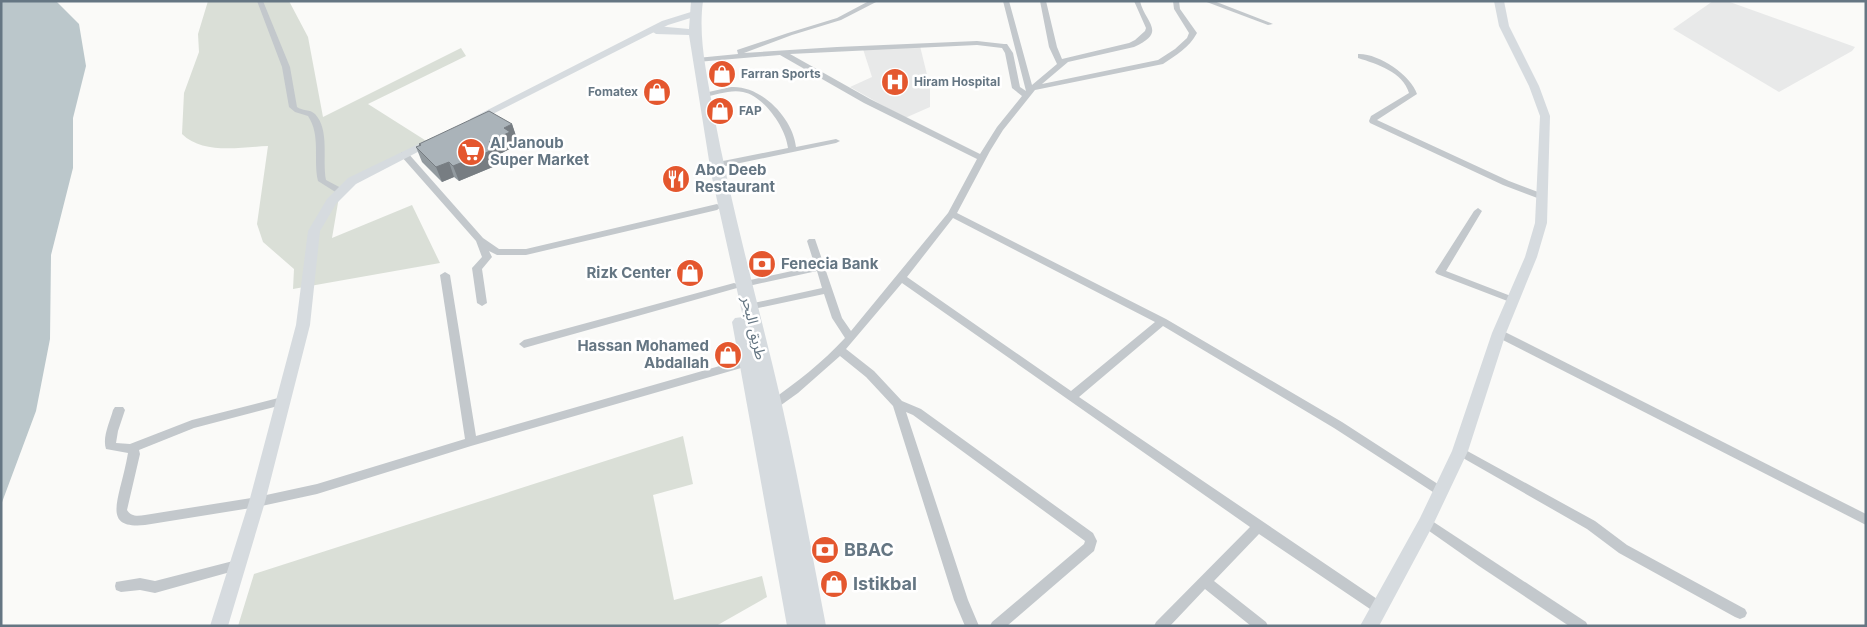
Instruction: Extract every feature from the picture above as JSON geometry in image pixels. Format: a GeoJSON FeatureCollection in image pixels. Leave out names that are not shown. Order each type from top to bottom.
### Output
{"type":"FeatureCollection","features":[{"type":"Feature","properties":{"kind":"highway"},"geometry":{"type":"LineString","coordinates":[[654,30],[689,15]]}},
{"type":"Feature","properties":{"kind":"highway","name":"طريق البحر"},"geometry":{"type":"LineString","coordinates":[[689,15],[754,361],[773,405],[814,626]]}},
{"type":"Feature","properties":{"kind":"highway","name":"طريق البحر"},"geometry":{"type":"LineString","coordinates":[[689,15],[698,124],[717,207],[720,229],[748,307],[763,433],[799,626]]}},
{"type":"Feature","properties":{"kind":"main road"},"geometry":{"type":"LineString","coordinates":[[1369,626],[1426,522],[1460,451],[1499,333],[1536,241],[1541,223],[1544,116],[1534,86],[1504,26],[1499,1]]}},
{"type":"Feature","properties":{"kind":"main road"},"geometry":{"type":"LineString","coordinates":[[462,125],[654,30]]}},
{"type":"Feature","properties":{"kind":"main road"},"geometry":{"type":"LineString","coordinates":[[219,626],[257,502],[303,325],[310,253],[314,232],[322,215],[340,191],[365,173],[445,134]]}},
{"type":"Feature","properties":{"kind":"street"},"geometry":{"type":"LineString","coordinates":[[260,1],[286,67],[293,107],[297,112],[308,113],[314,120],[318,135],[322,181],[340,191]]}},
{"type":"Feature","properties":{"kind":"street"},"geometry":{"type":"LineString","coordinates":[[731,56],[790,34],[839,19],[875,1]]}},
{"type":"Feature","properties":{"kind":"street"},"geometry":{"type":"LineString","coordinates":[[1006,1],[1030,91]]}},
{"type":"Feature","properties":{"kind":"street"},"geometry":{"type":"LineString","coordinates":[[1043,1],[1053,47],[1060,63]]}},
{"type":"Feature","properties":{"kind":"street"},"geometry":{"type":"LineString","coordinates":[[773,405],[812,376],[840,350],[901,278],[952,214],[981,158],[1000,129],[1030,91],[1060,63],[1070,58],[1138,42],[1150,30],[1137,1]]}},
{"type":"Feature","properties":{"kind":"street"},"geometry":{"type":"LineString","coordinates":[[697,60],[731,56],[967,43],[999,44],[1004,46],[1009,53],[1016,88],[1030,91],[1164,60],[1185,44],[1193,33],[1177,9],[1176,1]]}},
{"type":"Feature","properties":{"kind":"street"},"geometry":{"type":"LineString","coordinates":[[1207,1],[1270,24]]}},
{"type":"Feature","properties":{"kind":"street"},"geometry":{"type":"LineString","coordinates":[[783,53],[867,101],[981,158]]}},
{"type":"Feature","properties":{"kind":"street"},"geometry":{"type":"LineString","coordinates":[[1361,56],[1394,72],[1406,80],[1413,88],[1413,94],[1374,118],[1373,121],[1506,183],[1543,197]]}},
{"type":"Feature","properties":{"kind":"street"},"geometry":{"type":"LineString","coordinates":[[704,95],[742,90],[749,92],[774,110],[791,141],[792,150]]}},
{"type":"Feature","properties":{"kind":"street"},"geometry":{"type":"LineString","coordinates":[[716,165],[836,141]]}},
{"type":"Feature","properties":{"kind":"street"},"geometry":{"type":"LineString","coordinates":[[404,154],[480,240],[497,252],[526,252],[580,241],[717,207]]}},
{"type":"Feature","properties":{"kind":"street"},"geometry":{"type":"LineString","coordinates":[[1478,211],[1440,272],[1513,300]]}},
{"type":"Feature","properties":{"kind":"street"},"geometry":{"type":"LineString","coordinates":[[952,214],[1162,321],[1322,416],[1440,491]]}},
{"type":"Feature","properties":{"kind":"street"},"geometry":{"type":"LineString","coordinates":[[480,240],[487,257],[477,268],[482,303]]}},
{"type":"Feature","properties":{"kind":"street"},"geometry":{"type":"LineString","coordinates":[[812,241],[819,268],[837,318],[850,338]]}},
{"type":"Feature","properties":{"kind":"street"},"geometry":{"type":"LineString","coordinates":[[524,344],[739,285],[819,268]]}},
{"type":"Feature","properties":{"kind":"street"},"geometry":{"type":"LineString","coordinates":[[445,275],[470,442]]}},
{"type":"Feature","properties":{"kind":"street"},"geometry":{"type":"LineString","coordinates":[[901,278],[1073,396],[1258,527],[1378,607]]}},
{"type":"Feature","properties":{"kind":"street"},"geometry":{"type":"LineString","coordinates":[[748,307],[827,290]]}},
{"type":"Feature","properties":{"kind":"street"},"geometry":{"type":"LineString","coordinates":[[1073,396],[1162,321]]}},
{"type":"Feature","properties":{"kind":"street"},"geometry":{"type":"LineString","coordinates":[[1499,333],[1866,520]]}},
{"type":"Feature","properties":{"kind":"street"},"geometry":{"type":"LineString","coordinates":[[840,350],[870,374],[898,404],[917,412],[1089,537],[1091,541],[1090,547],[997,626]]}},
{"type":"Feature","properties":{"kind":"street"},"geometry":{"type":"LineString","coordinates":[[132,448],[134,454],[121,504],[122,516],[128,520],[145,520],[257,502],[317,489],[470,442],[754,361]]}},
{"type":"Feature","properties":{"kind":"street"},"geometry":{"type":"LineString","coordinates":[[119,410],[112,431],[110,446],[132,448],[192,424],[282,402]]}},
{"type":"Feature","properties":{"kind":"street"},"geometry":{"type":"LineString","coordinates":[[898,404],[961,600],[972,626]]}},
{"type":"Feature","properties":{"kind":"street"},"geometry":{"type":"LineString","coordinates":[[1460,451],[1591,524],[1623,549],[1740,614]]}},
{"type":"Feature","properties":{"kind":"street"},"geometry":{"type":"LineString","coordinates":[[1426,522],[1580,626]]}},
{"type":"Feature","properties":{"kind":"street"},"geometry":{"type":"LineString","coordinates":[[1161,626],[1258,527]]}},
{"type":"Feature","properties":{"kind":"street"},"geometry":{"type":"LineString","coordinates":[[121,586],[140,584],[155,587],[238,565]]}},
{"type":"Feature","properties":{"kind":"street"},"geometry":{"type":"LineString","coordinates":[[1206,582],[1261,626]]}},
{"type":"Feature","properties":{"kind":"shaded area"},"geometry":{"type":"Polygon","coordinates":[[[1,1],[56,1],[79,24],[86,66],[73,118],[73,168],[51,255],[50,339],[36,411],[1,505],[1,1]]]}},
{"type":"Feature","properties":{"kind":"shaded area"},"geometry":{"type":"Polygon","coordinates":[[[208,1],[289,1],[308,37],[323,117],[461,48],[466,56],[368,104],[428,142],[340,191],[332,238],[412,205],[440,263],[293,289],[294,269],[263,242],[257,224],[268,146],[211,147],[191,141],[182,134],[184,93],[199,52],[198,34],[208,1]]]}},
{"type":"Feature","properties":{"kind":"shaded area"},"geometry":{"type":"Polygon","coordinates":[[[1713,1],[1727,1],[1855,47],[1852,51],[1779,92],[1673,29],[1713,1]]]}},
{"type":"Feature","properties":{"kind":"shaded area","name":"Hiram Hospital"},"geometry":{"type":"Polygon","coordinates":[[[920,46],[930,87],[930,107],[905,118],[850,87],[872,77],[863,49],[920,46]]]}},
{"type":"Feature","properties":{"kind":"shaded area"},"geometry":{"type":"Polygon","coordinates":[[[683,436],[693,484],[653,495],[674,600],[762,576],[767,597],[716,626],[238,626],[254,574],[683,436]]]}},
{"type":"Feature","properties":{"kind":"building"},"geometry":{"type":"Polygon","coordinates":[[[489,111],[512,124],[504,128],[510,132],[489,142],[494,146],[491,147],[495,149],[453,166],[449,162],[436,167],[416,147],[421,145],[419,144],[489,111]]]}},
{"type":"Feature","properties":{"kind":"place","name":"Farran Sports"},"geometry":{"type":"Point","coordinates":[722,74]}},
{"type":"Feature","properties":{"kind":"place","name":"Hiram Hospital"},"geometry":{"type":"Point","coordinates":[895,82]}},
{"type":"Feature","properties":{"kind":"place","name":"Fomatex"},"geometry":{"type":"Point","coordinates":[657,92]}},
{"type":"Feature","properties":{"kind":"place","name":"FAP"},"geometry":{"type":"Point","coordinates":[720,111]}},
{"type":"Feature","properties":{"kind":"place","name":"Al Janoub Super Market"},"geometry":{"type":"Point","coordinates":[471,152]}},
{"type":"Feature","properties":{"kind":"place","name":"Abo Deeb Restaurant"},"geometry":{"type":"Point","coordinates":[676,179]}},
{"type":"Feature","properties":{"kind":"place","name":"Fenecia Bank"},"geometry":{"type":"Point","coordinates":[762,264]}},
{"type":"Feature","properties":{"kind":"place","name":"Rizk Center"},"geometry":{"type":"Point","coordinates":[690,273]}},
{"type":"Feature","properties":{"kind":"place","name":"Hassan Mohamed Abdallah"},"geometry":{"type":"Point","coordinates":[728,355]}},
{"type":"Feature","properties":{"kind":"place","name":"BBAC"},"geometry":{"type":"Point","coordinates":[825,550]}},
{"type":"Feature","properties":{"kind":"place","name":"Istikbal"},"geometry":{"type":"Point","coordinates":[834,584]}}]}
